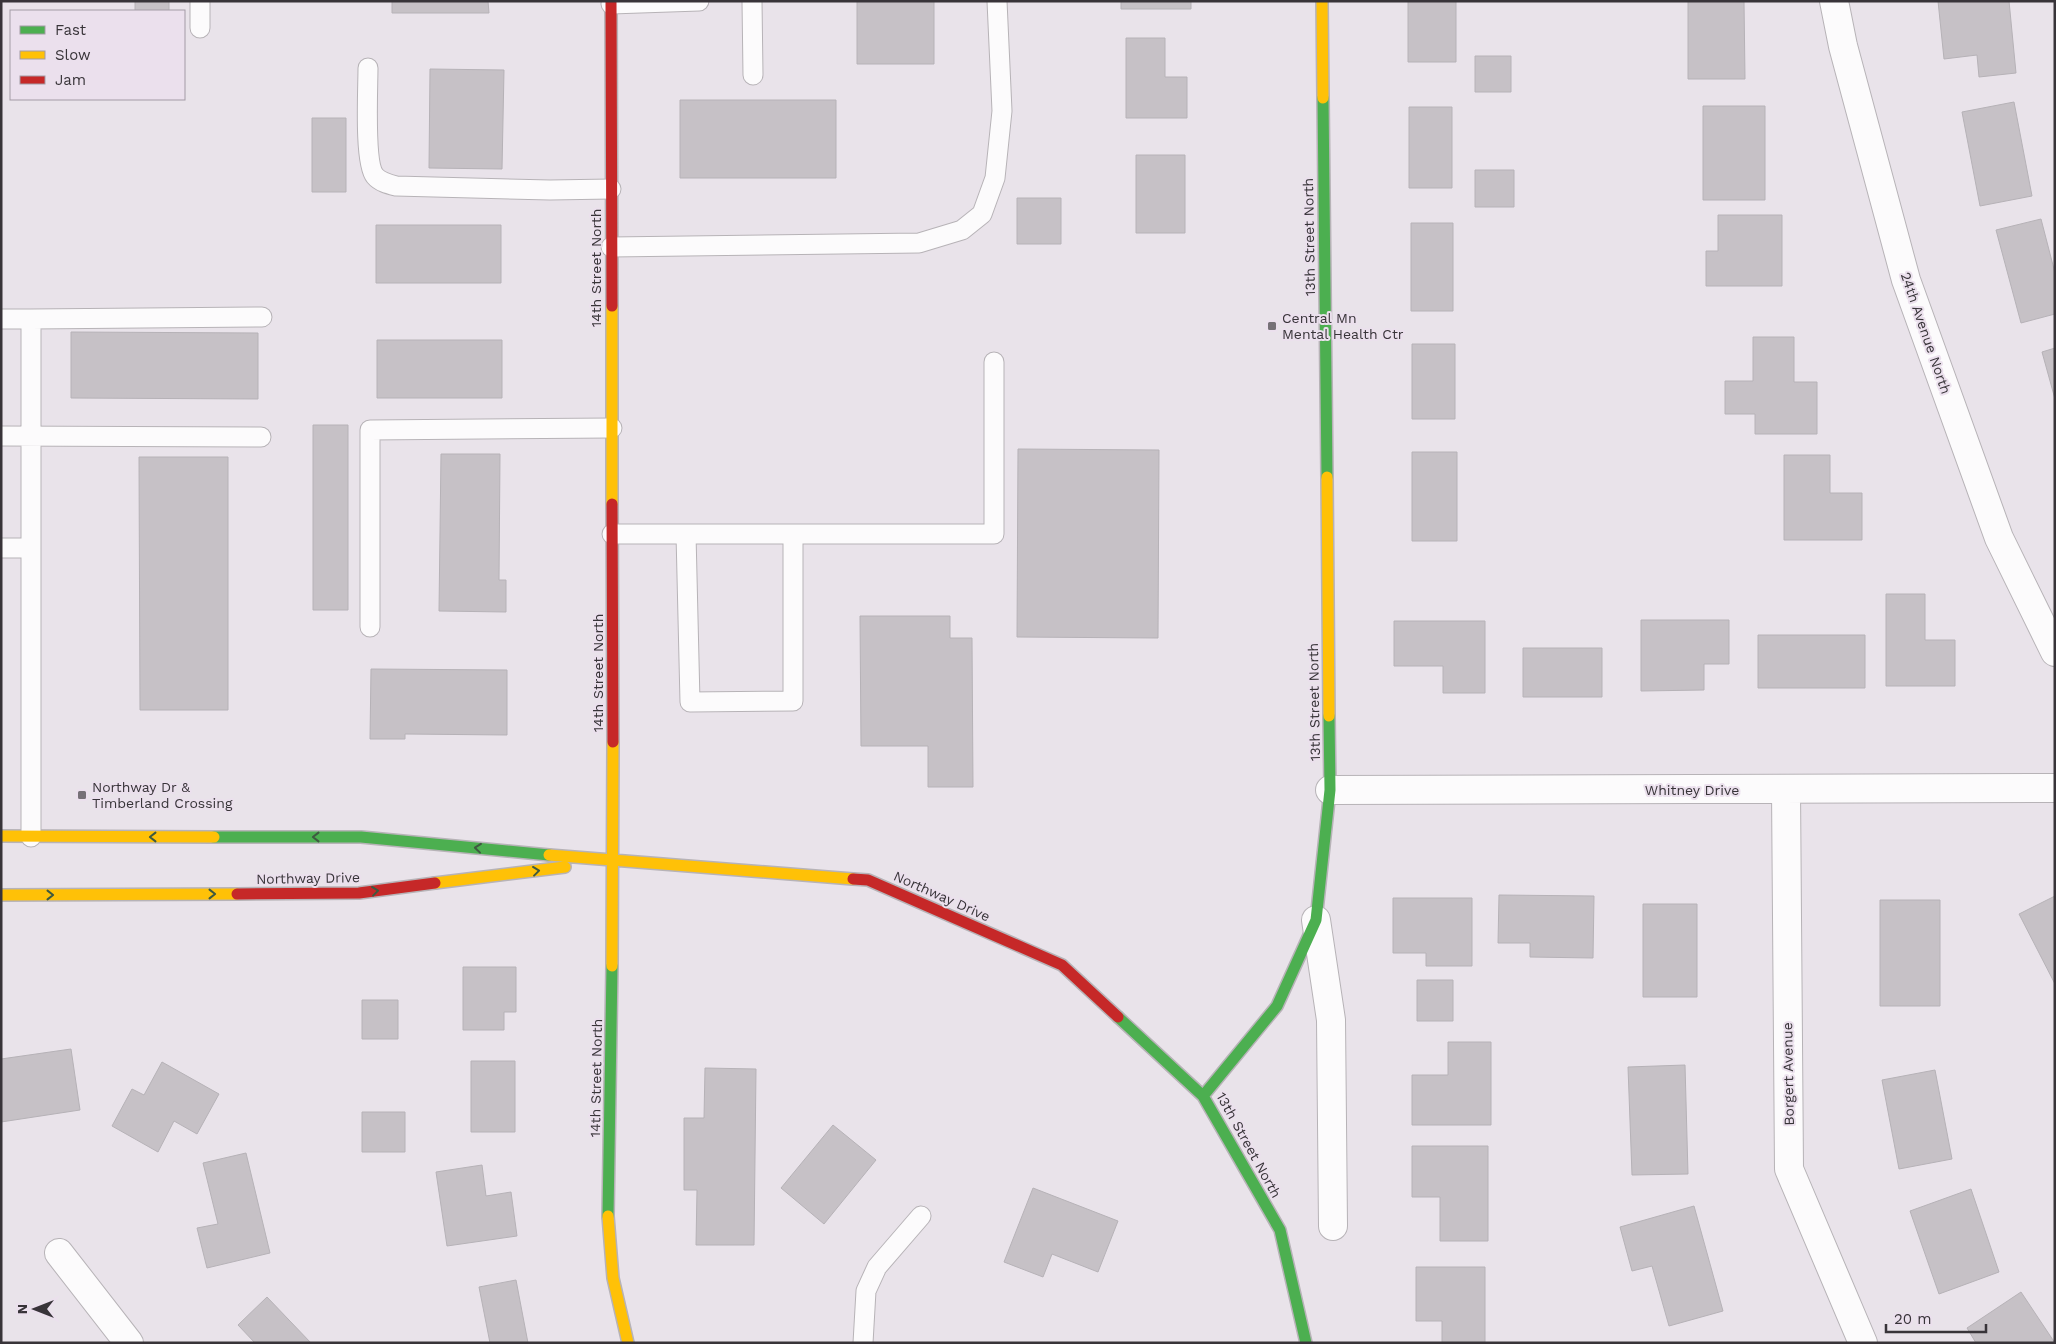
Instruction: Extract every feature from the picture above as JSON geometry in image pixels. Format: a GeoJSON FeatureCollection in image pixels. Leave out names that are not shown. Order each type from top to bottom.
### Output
{"type":"FeatureCollection","features":[{"type":"Feature","properties":{"kind":"street","name":"13th Street North"},"geometry":{"type":"LineString","coordinates":[[1306,1343],[1280,1230],[1203,1096],[1277,1006],[1316,920],[1330,790],[1322,1]]}},
{"type":"Feature","properties":{"kind":"street","name":"24th Avenue North"},"geometry":{"type":"LineString","coordinates":[[1834,1],[1844,46],[1906,280],[2000,538],[2055,652]]}},
{"type":"Feature","properties":{"kind":"street","name":"14th Street North"},"geometry":{"type":"LineString","coordinates":[[610,3],[613,861],[608,1226],[613,1278],[628,1343]]}},
{"type":"Feature","properties":{"kind":"street","name":"Whitney Drive"},"geometry":{"type":"LineString","coordinates":[[1330,790],[2055,788]]}},
{"type":"Feature","properties":{"kind":"street","name":"Borgert Avenue"},"geometry":{"type":"LineString","coordinates":[[1786,790],[1789,1169],[1863,1343]]}},
{"type":"Feature","properties":{"kind":"street","name":"Northway Drive"},"geometry":{"type":"LineString","coordinates":[[1,836],[362,837],[613,861],[868,880],[1062,965],[1203,1096]]}},
{"type":"Feature","properties":{"kind":"street","name":"Northway Drive"},"geometry":{"type":"LineString","coordinates":[[1,895],[359,893],[613,861]]}},
{"type":"Feature","properties":{"kind":"street"},"geometry":{"type":"LineString","coordinates":[[1316,920],[1332,1020],[1333,1226]]}},
{"type":"Feature","properties":{"kind":"street"},"geometry":{"type":"LineString","coordinates":[[59,1253],[129,1343]]}},
{"type":"Feature","properties":{"kind":"lane"},"geometry":{"type":"LineString","coordinates":[[200,1],[200,28]]}},
{"type":"Feature","properties":{"kind":"lane"},"geometry":{"type":"LineString","coordinates":[[610,3],[699,1]]}},
{"type":"Feature","properties":{"kind":"lane"},"geometry":{"type":"LineString","coordinates":[[752,1],[753,75]]}},
{"type":"Feature","properties":{"kind":"lane"},"geometry":{"type":"LineString","coordinates":[[611,247],[919,243],[962,230],[982,214],[995,178],[1002,111],[997,1]]}},
{"type":"Feature","properties":{"kind":"lane"},"geometry":{"type":"LineString","coordinates":[[368,68],[368,148],[370,166],[374,176],[384,183],[396,186],[550,190],[611,189]]}},
{"type":"Feature","properties":{"kind":"lane"},"geometry":{"type":"LineString","coordinates":[[1,319],[262,317]]}},
{"type":"Feature","properties":{"kind":"lane"},"geometry":{"type":"LineString","coordinates":[[30,837],[31,319]]}},
{"type":"Feature","properties":{"kind":"lane"},"geometry":{"type":"LineString","coordinates":[[612,534],[994,534],[994,362]]}},
{"type":"Feature","properties":{"kind":"lane"},"geometry":{"type":"LineString","coordinates":[[370,627],[370,430],[612,428]]}},
{"type":"Feature","properties":{"kind":"lane"},"geometry":{"type":"LineString","coordinates":[[1,436],[261,438]]}},
{"type":"Feature","properties":{"kind":"lane"},"geometry":{"type":"LineString","coordinates":[[686,534],[690,702],[793,701],[793,534]]}},
{"type":"Feature","properties":{"kind":"lane"},"geometry":{"type":"LineString","coordinates":[[1,548],[30,548]]}},
{"type":"Feature","properties":{"kind":"lane"},"geometry":{"type":"LineString","coordinates":[[863,1343],[866,1291],[877,1267],[921,1216]]}},
{"type":"Feature","properties":{"kind":"building"},"geometry":{"type":"Polygon","coordinates":[[[135,1],[169,1],[169,10],[135,10],[135,1]]]}},
{"type":"Feature","properties":{"kind":"building"},"geometry":{"type":"Polygon","coordinates":[[[392,1],[488,1],[489,13],[392,13],[392,1]]]}},
{"type":"Feature","properties":{"kind":"building"},"geometry":{"type":"Polygon","coordinates":[[[857,1],[934,1],[934,64],[857,64],[857,1]]]}},
{"type":"Feature","properties":{"kind":"building"},"geometry":{"type":"Polygon","coordinates":[[[1121,1],[1191,1],[1191,9],[1121,9],[1121,1]]]}},
{"type":"Feature","properties":{"kind":"building"},"geometry":{"type":"Polygon","coordinates":[[[1408,1],[1456,1],[1456,62],[1408,62],[1408,1]]]}},
{"type":"Feature","properties":{"kind":"building"},"geometry":{"type":"Polygon","coordinates":[[[1688,1],[1744,1],[1745,79],[1688,79],[1688,1]]]}},
{"type":"Feature","properties":{"kind":"building"},"geometry":{"type":"Polygon","coordinates":[[[1938,1],[2009,1],[2016,73],[1979,77],[1977,55],[1944,59],[1938,1]]]}},
{"type":"Feature","properties":{"kind":"building"},"geometry":{"type":"Polygon","coordinates":[[[1126,38],[1165,38],[1165,77],[1187,77],[1187,118],[1126,118],[1126,38]]]}},
{"type":"Feature","properties":{"kind":"building"},"geometry":{"type":"Polygon","coordinates":[[[1475,56],[1511,56],[1511,92],[1475,92],[1475,56]]]}},
{"type":"Feature","properties":{"kind":"building"},"geometry":{"type":"Polygon","coordinates":[[[430,69],[504,70],[502,169],[429,168],[430,69]]]}},
{"type":"Feature","properties":{"kind":"building"},"geometry":{"type":"Polygon","coordinates":[[[680,100],[836,100],[836,178],[680,178],[680,100]]]}},
{"type":"Feature","properties":{"kind":"building"},"geometry":{"type":"Polygon","coordinates":[[[2014,102],[2032,196],[1980,206],[1962,112],[2014,102]]]}},
{"type":"Feature","properties":{"kind":"building"},"geometry":{"type":"Polygon","coordinates":[[[1703,106],[1765,106],[1765,200],[1703,200],[1703,106]]]}},
{"type":"Feature","properties":{"kind":"building"},"geometry":{"type":"Polygon","coordinates":[[[1409,107],[1452,107],[1452,188],[1409,188],[1409,107]]]}},
{"type":"Feature","properties":{"kind":"building"},"geometry":{"type":"Polygon","coordinates":[[[312,118],[346,118],[346,192],[312,192],[312,118]]]}},
{"type":"Feature","properties":{"kind":"building"},"geometry":{"type":"Polygon","coordinates":[[[1136,155],[1185,155],[1185,233],[1136,233],[1136,155]]]}},
{"type":"Feature","properties":{"kind":"building"},"geometry":{"type":"Polygon","coordinates":[[[1475,170],[1514,170],[1514,207],[1475,207],[1475,170]]]}},
{"type":"Feature","properties":{"kind":"building"},"geometry":{"type":"Polygon","coordinates":[[[1017,198],[1061,198],[1061,244],[1017,244],[1017,198]]]}},
{"type":"Feature","properties":{"kind":"building"},"geometry":{"type":"Polygon","coordinates":[[[1718,215],[1782,215],[1782,286],[1706,286],[1706,251],[1718,251],[1718,215]]]}},
{"type":"Feature","properties":{"kind":"building"},"geometry":{"type":"Polygon","coordinates":[[[2041,219],[2055,273],[2055,314],[2021,323],[1996,230],[2041,219]]]}},
{"type":"Feature","properties":{"kind":"building"},"geometry":{"type":"Polygon","coordinates":[[[1411,223],[1453,223],[1453,311],[1411,311],[1411,223]]]}},
{"type":"Feature","properties":{"kind":"building"},"geometry":{"type":"Polygon","coordinates":[[[376,225],[501,225],[501,283],[376,283],[376,225]]]}},
{"type":"Feature","properties":{"kind":"building"},"geometry":{"type":"Polygon","coordinates":[[[71,332],[258,333],[258,399],[71,398],[71,332]]]}},
{"type":"Feature","properties":{"kind":"building"},"geometry":{"type":"Polygon","coordinates":[[[1753,337],[1794,337],[1794,382],[1817,382],[1817,434],[1755,434],[1755,414],[1725,414],[1725,381],[1753,381],[1753,337]]]}},
{"type":"Feature","properties":{"kind":"building"},"geometry":{"type":"Polygon","coordinates":[[[377,340],[502,340],[502,398],[377,398],[377,340]]]}},
{"type":"Feature","properties":{"kind":"building"},"geometry":{"type":"Polygon","coordinates":[[[1412,344],[1455,344],[1455,419],[1412,419],[1412,344]]]}},
{"type":"Feature","properties":{"kind":"building"},"geometry":{"type":"Polygon","coordinates":[[[2055,348],[2055,399],[2042,352],[2055,348]]]}},
{"type":"Feature","properties":{"kind":"building"},"geometry":{"type":"Polygon","coordinates":[[[313,425],[348,425],[348,610],[313,610],[313,425]]]}},
{"type":"Feature","properties":{"kind":"building"},"geometry":{"type":"Polygon","coordinates":[[[1018,449],[1159,450],[1158,638],[1017,637],[1018,449]]]}},
{"type":"Feature","properties":{"kind":"building"},"geometry":{"type":"Polygon","coordinates":[[[1412,452],[1457,452],[1457,541],[1412,541],[1412,452]]]}},
{"type":"Feature","properties":{"kind":"building"},"geometry":{"type":"Polygon","coordinates":[[[441,454],[500,454],[499,580],[506,580],[506,612],[439,611],[441,454]]]}},
{"type":"Feature","properties":{"kind":"building"},"geometry":{"type":"Polygon","coordinates":[[[1784,455],[1830,455],[1830,493],[1862,493],[1862,540],[1784,540],[1784,455]]]}},
{"type":"Feature","properties":{"kind":"building"},"geometry":{"type":"Polygon","coordinates":[[[139,457],[228,457],[228,710],[140,710],[139,457]]]}},
{"type":"Feature","properties":{"kind":"building"},"geometry":{"type":"Polygon","coordinates":[[[1886,594],[1925,594],[1925,640],[1955,640],[1955,686],[1886,686],[1886,594]]]}},
{"type":"Feature","properties":{"kind":"building"},"geometry":{"type":"Polygon","coordinates":[[[860,616],[950,616],[950,638],[972,638],[973,787],[928,787],[928,746],[861,746],[860,616]]]}},
{"type":"Feature","properties":{"kind":"building"},"geometry":{"type":"Polygon","coordinates":[[[1641,620],[1729,620],[1729,664],[1704,664],[1704,690],[1641,691],[1641,620]]]}},
{"type":"Feature","properties":{"kind":"building"},"geometry":{"type":"Polygon","coordinates":[[[1394,621],[1485,621],[1485,693],[1443,693],[1443,666],[1394,666],[1394,621]]]}},
{"type":"Feature","properties":{"kind":"building"},"geometry":{"type":"Polygon","coordinates":[[[1758,635],[1865,635],[1865,688],[1758,688],[1758,635]]]}},
{"type":"Feature","properties":{"kind":"building"},"geometry":{"type":"Polygon","coordinates":[[[1523,648],[1602,648],[1602,697],[1523,697],[1523,648]]]}},
{"type":"Feature","properties":{"kind":"building"},"geometry":{"type":"Polygon","coordinates":[[[371,669],[507,670],[507,735],[405,734],[405,739],[370,739],[371,669]]]}},
{"type":"Feature","properties":{"kind":"building"},"geometry":{"type":"Polygon","coordinates":[[[1499,895],[1594,896],[1593,958],[1530,957],[1530,943],[1498,943],[1499,895]]]}},
{"type":"Feature","properties":{"kind":"building"},"geometry":{"type":"Polygon","coordinates":[[[2055,896],[2055,984],[2019,914],[2055,896]]]}},
{"type":"Feature","properties":{"kind":"building"},"geometry":{"type":"Polygon","coordinates":[[[1393,898],[1472,898],[1472,966],[1426,966],[1426,953],[1393,953],[1393,898]]]}},
{"type":"Feature","properties":{"kind":"building"},"geometry":{"type":"Polygon","coordinates":[[[1880,900],[1940,900],[1940,1006],[1880,1006],[1880,900]]]}},
{"type":"Feature","properties":{"kind":"building"},"geometry":{"type":"Polygon","coordinates":[[[1643,904],[1697,904],[1697,997],[1643,997],[1643,904]]]}},
{"type":"Feature","properties":{"kind":"building"},"geometry":{"type":"Polygon","coordinates":[[[463,967],[516,967],[516,1012],[504,1012],[504,1030],[463,1030],[463,967]]]}},
{"type":"Feature","properties":{"kind":"building"},"geometry":{"type":"Polygon","coordinates":[[[1417,980],[1453,980],[1453,1021],[1417,1021],[1417,980]]]}},
{"type":"Feature","properties":{"kind":"building"},"geometry":{"type":"Polygon","coordinates":[[[362,1000],[398,1000],[398,1039],[362,1039],[362,1000]]]}},
{"type":"Feature","properties":{"kind":"building"},"geometry":{"type":"Polygon","coordinates":[[[1448,1042],[1491,1042],[1491,1125],[1412,1125],[1412,1075],[1448,1075],[1448,1042]]]}},
{"type":"Feature","properties":{"kind":"building"},"geometry":{"type":"Polygon","coordinates":[[[71,1049],[80,1110],[1,1122],[1,1059],[71,1049]]]}},
{"type":"Feature","properties":{"kind":"building"},"geometry":{"type":"Polygon","coordinates":[[[471,1061],[515,1061],[515,1132],[471,1132],[471,1061]]]}},
{"type":"Feature","properties":{"kind":"building"},"geometry":{"type":"Polygon","coordinates":[[[162,1062],[219,1094],[197,1134],[174,1121],[158,1152],[112,1126],[132,1089],[144,1095],[162,1062]]]}},
{"type":"Feature","properties":{"kind":"building"},"geometry":{"type":"Polygon","coordinates":[[[1685,1065],[1688,1174],[1632,1175],[1628,1067],[1685,1065]]]}},
{"type":"Feature","properties":{"kind":"building"},"geometry":{"type":"Polygon","coordinates":[[[705,1068],[756,1069],[754,1245],[696,1245],[697,1190],[684,1190],[684,1118],[704,1118],[705,1068]]]}},
{"type":"Feature","properties":{"kind":"building"},"geometry":{"type":"Polygon","coordinates":[[[1935,1070],[1952,1159],[1899,1169],[1882,1080],[1935,1070]]]}},
{"type":"Feature","properties":{"kind":"building"},"geometry":{"type":"Polygon","coordinates":[[[362,1112],[405,1112],[405,1152],[362,1152],[362,1112]]]}},
{"type":"Feature","properties":{"kind":"building"},"geometry":{"type":"Polygon","coordinates":[[[833,1125],[876,1160],[824,1224],[781,1188],[833,1125]]]}},
{"type":"Feature","properties":{"kind":"building"},"geometry":{"type":"Polygon","coordinates":[[[1412,1146],[1488,1146],[1488,1241],[1440,1241],[1440,1197],[1412,1197],[1412,1146]]]}},
{"type":"Feature","properties":{"kind":"building"},"geometry":{"type":"Polygon","coordinates":[[[246,1153],[270,1253],[207,1268],[197,1228],[218,1224],[203,1163],[246,1153]]]}},
{"type":"Feature","properties":{"kind":"building"},"geometry":{"type":"Polygon","coordinates":[[[482,1165],[486,1196],[511,1192],[517,1236],[447,1246],[436,1172],[482,1165]]]}},
{"type":"Feature","properties":{"kind":"building"},"geometry":{"type":"Polygon","coordinates":[[[1033,1188],[1118,1221],[1098,1272],[1052,1254],[1043,1277],[1004,1262],[1033,1188]]]}},
{"type":"Feature","properties":{"kind":"building"},"geometry":{"type":"Polygon","coordinates":[[[1971,1189],[1999,1272],[1939,1294],[1910,1211],[1971,1189]]]}},
{"type":"Feature","properties":{"kind":"building"},"geometry":{"type":"Polygon","coordinates":[[[1694,1206],[1723,1311],[1669,1326],[1652,1266],[1632,1271],[1620,1227],[1694,1206]]]}},
{"type":"Feature","properties":{"kind":"building"},"geometry":{"type":"Polygon","coordinates":[[[1416,1267],[1485,1267],[1485,1343],[1442,1343],[1442,1321],[1416,1321],[1416,1267]]]}},
{"type":"Feature","properties":{"kind":"building"},"geometry":{"type":"Polygon","coordinates":[[[516,1280],[528,1343],[490,1343],[479,1287],[516,1280]]]}},
{"type":"Feature","properties":{"kind":"building"},"geometry":{"type":"Polygon","coordinates":[[[2021,1292],[2055,1343],[1976,1343],[1967,1328],[2021,1292]]]}},
{"type":"Feature","properties":{"kind":"building"},"geometry":{"type":"Polygon","coordinates":[[[267,1297],[311,1343],[255,1343],[238,1325],[267,1297]]]}},
{"type":"Feature","properties":{"kind":"traffic: fast"},"geometry":{"type":"LineString","coordinates":[[1323,98],[1327,477]]}},
{"type":"Feature","properties":{"kind":"traffic: fast"},"geometry":{"type":"LineString","coordinates":[[1203,1096],[1277,1006],[1316,920],[1330,790],[1329,716]]}},
{"type":"Feature","properties":{"kind":"traffic: fast"},"geometry":{"type":"LineString","coordinates":[[214,837],[361,837],[549,855]]}},
{"type":"Feature","properties":{"kind":"traffic: fast"},"geometry":{"type":"LineString","coordinates":[[608,1216],[612,966]]}},
{"type":"Feature","properties":{"kind":"traffic: fast"},"geometry":{"type":"LineString","coordinates":[[1118,1017],[1203,1096],[1280,1230],[1306,1343]]}},
{"type":"Feature","properties":{"kind":"traffic: slow"},"geometry":{"type":"LineString","coordinates":[[1322,1],[1323,98]]}},
{"type":"Feature","properties":{"kind":"traffic: slow"},"geometry":{"type":"LineString","coordinates":[[612,306],[612,504]]}},
{"type":"Feature","properties":{"kind":"traffic: slow"},"geometry":{"type":"LineString","coordinates":[[1327,477],[1329,716]]}},
{"type":"Feature","properties":{"kind":"traffic: slow"},"geometry":{"type":"LineString","coordinates":[[612,966],[613,742]]}},
{"type":"Feature","properties":{"kind":"traffic: slow"},"geometry":{"type":"LineString","coordinates":[[1,836],[214,837]]}},
{"type":"Feature","properties":{"kind":"traffic: slow"},"geometry":{"type":"LineString","coordinates":[[549,855],[853,879]]}},
{"type":"Feature","properties":{"kind":"traffic: slow"},"geometry":{"type":"LineString","coordinates":[[435,883],[565,867]]}},
{"type":"Feature","properties":{"kind":"traffic: slow"},"geometry":{"type":"LineString","coordinates":[[1,895],[237,894]]}},
{"type":"Feature","properties":{"kind":"traffic: slow"},"geometry":{"type":"LineString","coordinates":[[608,1216],[613,1278],[628,1343]]}},
{"type":"Feature","properties":{"kind":"traffic: jam"},"geometry":{"type":"LineString","coordinates":[[611,1],[612,306]]}},
{"type":"Feature","properties":{"kind":"traffic: jam"},"geometry":{"type":"LineString","coordinates":[[612,504],[613,742]]}},
{"type":"Feature","properties":{"kind":"traffic: jam"},"geometry":{"type":"LineString","coordinates":[[853,879],[868,880],[1062,965],[1118,1017]]}},
{"type":"Feature","properties":{"kind":"traffic: jam"},"geometry":{"type":"LineString","coordinates":[[237,894],[359,893],[435,883]]}},
{"type":"Feature","properties":{"kind":"place","name":"Central Mn Mental Health Ctr"},"geometry":{"type":"Point","coordinates":[1272,326]}},
{"type":"Feature","properties":{"kind":"place","name":"Northway Dr & Timberland Crossing"},"geometry":{"type":"Point","coordinates":[82,795]}}]}
